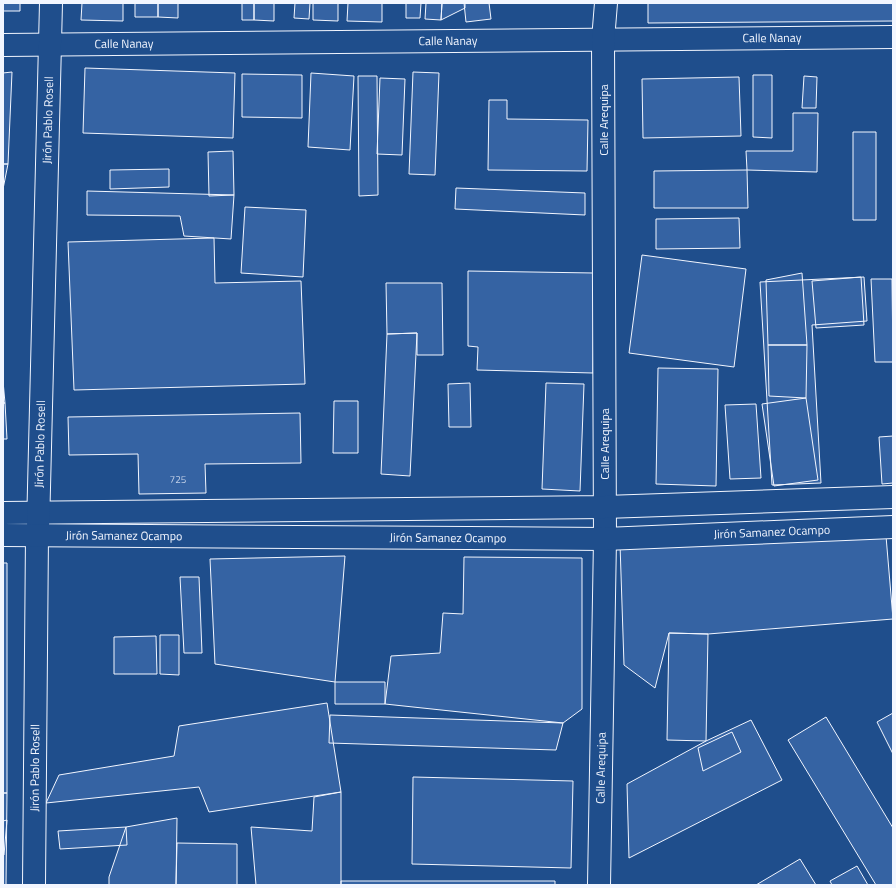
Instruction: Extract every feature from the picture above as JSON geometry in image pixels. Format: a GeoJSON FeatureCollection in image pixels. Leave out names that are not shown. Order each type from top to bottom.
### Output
{"type":"FeatureCollection","features":[{"type":"Feature","properties":{"kind":"street","name":"Jirón Pablo Rosell"},"geometry":{"type":"LineString","coordinates":[[34,885],[38,514],[51,3]]}},
{"type":"Feature","properties":{"kind":"street","name":"Calle Arequipa"},"geometry":{"type":"LineString","coordinates":[[599,885],[605,539],[603,40],[606,3]]}},
{"type":"Feature","properties":{"kind":"street","name":"Calle Nanay"},"geometry":{"type":"LineString","coordinates":[[3,45],[893,37]]}},
{"type":"Feature","properties":{"kind":"street","name":"Jirón Samanez Ocampo"},"geometry":{"type":"LineString","coordinates":[[3,513],[38,514],[605,507],[893,497]]}},
{"type":"Feature","properties":{"kind":"street","name":"Jirón Samanez Ocampo"},"geometry":{"type":"LineString","coordinates":[[3,535],[605,539],[893,527]]}},
{"type":"Feature","properties":{"kind":"building"},"geometry":{"type":"Polygon","coordinates":[[[3,3],[20,3],[20,11],[3,11],[3,3]]]}},
{"type":"Feature","properties":{"kind":"building"},"geometry":{"type":"Polygon","coordinates":[[[82,3],[123,3],[123,21],[81,20],[82,3]]]}},
{"type":"Feature","properties":{"kind":"building"},"geometry":{"type":"Polygon","coordinates":[[[135,3],[158,3],[158,17],[135,17],[135,3]]]}},
{"type":"Feature","properties":{"kind":"building"},"geometry":{"type":"Polygon","coordinates":[[[158,3],[178,3],[178,18],[158,17],[158,3]]]}},
{"type":"Feature","properties":{"kind":"building"},"geometry":{"type":"Polygon","coordinates":[[[242,3],[254,3],[254,20],[242,20],[242,3]]]}},
{"type":"Feature","properties":{"kind":"building"},"geometry":{"type":"Polygon","coordinates":[[[254,3],[274,3],[274,21],[254,20],[254,3]]]}},
{"type":"Feature","properties":{"kind":"building"},"geometry":{"type":"Polygon","coordinates":[[[295,3],[310,3],[309,19],[294,18],[295,3]]]}},
{"type":"Feature","properties":{"kind":"building"},"geometry":{"type":"Polygon","coordinates":[[[313,3],[338,3],[338,21],[313,20],[313,3]]]}},
{"type":"Feature","properties":{"kind":"building"},"geometry":{"type":"Polygon","coordinates":[[[348,3],[382,3],[382,22],[347,21],[348,3]]]}},
{"type":"Feature","properties":{"kind":"building"},"geometry":{"type":"Polygon","coordinates":[[[406,3],[421,3],[420,18],[406,18],[406,3]]]}},
{"type":"Feature","properties":{"kind":"building"},"geometry":{"type":"Polygon","coordinates":[[[426,3],[442,3],[441,20],[425,19],[426,3]]]}},
{"type":"Feature","properties":{"kind":"building"},"geometry":{"type":"Polygon","coordinates":[[[442,3],[465,3],[465,8],[441,20],[442,3]]]}},
{"type":"Feature","properties":{"kind":"building"},"geometry":{"type":"Polygon","coordinates":[[[464,3],[489,3],[491,19],[466,22],[464,3]]]}},
{"type":"Feature","properties":{"kind":"building"},"geometry":{"type":"Polygon","coordinates":[[[648,3],[893,3],[893,21],[648,23],[648,3]]]}},
{"type":"Feature","properties":{"kind":"building"},"geometry":{"type":"Polygon","coordinates":[[[85,68],[235,73],[233,138],[83,133],[85,68]]]}},
{"type":"Feature","properties":{"kind":"building"},"geometry":{"type":"Polygon","coordinates":[[[12,72],[8,164],[3,164],[3,73],[12,72]]]}},
{"type":"Feature","properties":{"kind":"building"},"geometry":{"type":"Polygon","coordinates":[[[413,72],[439,73],[435,175],[409,174],[413,72]]]}},
{"type":"Feature","properties":{"kind":"building"},"geometry":{"type":"Polygon","coordinates":[[[311,73],[354,76],[350,150],[308,147],[311,73]]]}},
{"type":"Feature","properties":{"kind":"building"},"geometry":{"type":"Polygon","coordinates":[[[242,74],[302,75],[302,118],[242,117],[242,74]]]}},
{"type":"Feature","properties":{"kind":"building"},"geometry":{"type":"Polygon","coordinates":[[[753,75],[772,75],[772,138],[753,137],[753,75]]]}},
{"type":"Feature","properties":{"kind":"building"},"geometry":{"type":"Polygon","coordinates":[[[358,76],[377,76],[378,195],[359,196],[358,76]]]}},
{"type":"Feature","properties":{"kind":"building"},"geometry":{"type":"Polygon","coordinates":[[[804,76],[817,77],[816,108],[802,108],[804,76]]]}},
{"type":"Feature","properties":{"kind":"building"},"geometry":{"type":"Polygon","coordinates":[[[739,77],[741,136],[643,138],[642,79],[739,77]]]}},
{"type":"Feature","properties":{"kind":"building"},"geometry":{"type":"Polygon","coordinates":[[[380,78],[405,79],[402,155],[377,154],[380,78]]]}},
{"type":"Feature","properties":{"kind":"building"},"geometry":{"type":"Polygon","coordinates":[[[489,100],[507,100],[507,119],[588,120],[587,171],[488,170],[489,100]]]}},
{"type":"Feature","properties":{"kind":"building"},"geometry":{"type":"Polygon","coordinates":[[[793,113],[818,113],[817,172],[747,170],[746,151],[793,151],[793,113]]]}},
{"type":"Feature","properties":{"kind":"building"},"geometry":{"type":"Polygon","coordinates":[[[853,132],[876,132],[876,220],[853,220],[853,132]]]}},
{"type":"Feature","properties":{"kind":"building"},"geometry":{"type":"Polygon","coordinates":[[[233,151],[234,195],[209,196],[208,152],[233,151]]]}},
{"type":"Feature","properties":{"kind":"building"},"geometry":{"type":"Polygon","coordinates":[[[3,164],[8,164],[3,189],[3,164]]]}},
{"type":"Feature","properties":{"kind":"building"},"geometry":{"type":"Polygon","coordinates":[[[169,169],[169,187],[110,189],[110,170],[169,169]]]}},
{"type":"Feature","properties":{"kind":"building"},"geometry":{"type":"Polygon","coordinates":[[[747,170],[748,208],[654,208],[654,171],[747,170]]]}},
{"type":"Feature","properties":{"kind":"building"},"geometry":{"type":"Polygon","coordinates":[[[456,188],[585,193],[585,215],[455,209],[456,188]]]}},
{"type":"Feature","properties":{"kind":"building"},"geometry":{"type":"Polygon","coordinates":[[[87,191],[234,195],[231,239],[184,236],[180,216],[87,215],[87,191]]]}},
{"type":"Feature","properties":{"kind":"building"},"geometry":{"type":"Polygon","coordinates":[[[245,207],[306,210],[303,277],[241,273],[245,207]]]}},
{"type":"Feature","properties":{"kind":"building"},"geometry":{"type":"Polygon","coordinates":[[[739,218],[740,248],[656,249],[656,219],[739,218]]]}},
{"type":"Feature","properties":{"kind":"building"},"geometry":{"type":"Polygon","coordinates":[[[214,238],[215,283],[301,281],[305,384],[74,390],[68,242],[214,238]]]}},
{"type":"Feature","properties":{"kind":"building"},"geometry":{"type":"Polygon","coordinates":[[[642,255],[746,269],[734,367],[629,353],[642,255]]]}},
{"type":"Feature","properties":{"kind":"building"},"geometry":{"type":"Polygon","coordinates":[[[468,271],[594,273],[593,373],[477,370],[478,347],[468,346],[468,271]]]}},
{"type":"Feature","properties":{"kind":"building"},"geometry":{"type":"Polygon","coordinates":[[[802,273],[807,345],[768,345],[766,280],[802,273]]]}},
{"type":"Feature","properties":{"kind":"building"},"geometry":{"type":"Polygon","coordinates":[[[861,277],[864,325],[816,328],[812,281],[861,277]]]}},
{"type":"Feature","properties":{"kind":"building"},"geometry":{"type":"Polygon","coordinates":[[[864,277],[867,321],[812,325],[821,483],[772,485],[760,282],[864,277]]]}},
{"type":"Feature","properties":{"kind":"building"},"geometry":{"type":"Polygon","coordinates":[[[871,279],[892,279],[893,362],[875,362],[871,279]]]}},
{"type":"Feature","properties":{"kind":"building"},"geometry":{"type":"Polygon","coordinates":[[[386,283],[442,283],[443,355],[417,355],[417,333],[387,334],[386,283]]]}},
{"type":"Feature","properties":{"kind":"building"},"geometry":{"type":"Polygon","coordinates":[[[417,333],[410,476],[381,474],[387,334],[417,333]]]}},
{"type":"Feature","properties":{"kind":"building"},"geometry":{"type":"Polygon","coordinates":[[[768,345],[807,345],[806,398],[769,396],[768,345]]]}},
{"type":"Feature","properties":{"kind":"building"},"geometry":{"type":"Polygon","coordinates":[[[658,368],[718,369],[716,486],[656,484],[658,368]]]}},
{"type":"Feature","properties":{"kind":"building"},"geometry":{"type":"Polygon","coordinates":[[[3,381],[5,403],[3,403],[3,381]]]}},
{"type":"Feature","properties":{"kind":"building"},"geometry":{"type":"Polygon","coordinates":[[[470,383],[471,427],[449,427],[448,384],[470,383]]]}},
{"type":"Feature","properties":{"kind":"building"},"geometry":{"type":"Polygon","coordinates":[[[546,383],[584,384],[580,491],[542,489],[546,383]]]}},
{"type":"Feature","properties":{"kind":"building"},"geometry":{"type":"Polygon","coordinates":[[[806,398],[818,480],[774,486],[762,404],[806,398]]]}},
{"type":"Feature","properties":{"kind":"building"},"geometry":{"type":"Polygon","coordinates":[[[334,401],[358,401],[358,453],[333,453],[334,401]]]}},
{"type":"Feature","properties":{"kind":"building"},"geometry":{"type":"Polygon","coordinates":[[[3,403],[5,403],[7,439],[3,439],[3,403]]]}},
{"type":"Feature","properties":{"kind":"building"},"geometry":{"type":"Polygon","coordinates":[[[756,404],[761,478],[730,479],[725,405],[756,404]]]}},
{"type":"Feature","properties":{"kind":"building"},"geometry":{"type":"Polygon","coordinates":[[[300,413],[301,463],[205,464],[206,493],[139,494],[138,454],[69,455],[68,417],[300,413]]]}},
{"type":"Feature","properties":{"kind":"building"},"geometry":{"type":"Polygon","coordinates":[[[893,436],[893,483],[882,484],[879,437],[893,436]]]}},
{"type":"Feature","properties":{"kind":"building"},"geometry":{"type":"Polygon","coordinates":[[[886,536],[893,619],[708,634],[669,633],[655,688],[624,665],[620,544],[886,536]]]}},
{"type":"Feature","properties":{"kind":"building"},"geometry":{"type":"Polygon","coordinates":[[[345,556],[335,682],[215,664],[210,559],[345,556]]]}},
{"type":"Feature","properties":{"kind":"building"},"geometry":{"type":"Polygon","coordinates":[[[464,557],[582,558],[582,709],[563,723],[385,704],[391,656],[440,653],[443,613],[463,614],[464,557]]]}},
{"type":"Feature","properties":{"kind":"building"},"geometry":{"type":"Polygon","coordinates":[[[3,563],[7,563],[7,793],[3,793],[3,563]]]}},
{"type":"Feature","properties":{"kind":"building"},"geometry":{"type":"Polygon","coordinates":[[[180,577],[199,577],[202,653],[184,653],[180,577]]]}},
{"type":"Feature","properties":{"kind":"building"},"geometry":{"type":"Polygon","coordinates":[[[669,633],[708,634],[706,741],[667,740],[669,633]]]}},
{"type":"Feature","properties":{"kind":"building"},"geometry":{"type":"Polygon","coordinates":[[[160,635],[179,635],[179,675],[160,674],[160,635]]]}},
{"type":"Feature","properties":{"kind":"building"},"geometry":{"type":"Polygon","coordinates":[[[156,636],[157,674],[114,674],[114,637],[156,636]]]}},
{"type":"Feature","properties":{"kind":"building"},"geometry":{"type":"Polygon","coordinates":[[[335,682],[385,682],[385,704],[335,704],[335,682]]]}},
{"type":"Feature","properties":{"kind":"building"},"geometry":{"type":"Polygon","coordinates":[[[327,703],[341,792],[209,812],[199,787],[46,803],[59,775],[174,756],[179,726],[327,703]]]}},
{"type":"Feature","properties":{"kind":"building"},"geometry":{"type":"Polygon","coordinates":[[[893,713],[893,754],[877,722],[893,713]]]}},
{"type":"Feature","properties":{"kind":"building"},"geometry":{"type":"Polygon","coordinates":[[[330,715],[563,723],[556,750],[329,743],[330,715]]]}},
{"type":"Feature","properties":{"kind":"building"},"geometry":{"type":"Polygon","coordinates":[[[826,717],[893,828],[893,885],[876,885],[788,740],[826,717]]]}},
{"type":"Feature","properties":{"kind":"building"},"geometry":{"type":"Polygon","coordinates":[[[751,720],[782,780],[629,858],[627,784],[706,741],[751,720]]]}},
{"type":"Feature","properties":{"kind":"building"},"geometry":{"type":"Polygon","coordinates":[[[732,732],[741,752],[703,771],[698,748],[732,732]]]}},
{"type":"Feature","properties":{"kind":"building"},"geometry":{"type":"Polygon","coordinates":[[[413,777],[573,781],[571,868],[412,864],[413,777]]]}},
{"type":"Feature","properties":{"kind":"building"},"geometry":{"type":"Polygon","coordinates":[[[341,792],[341,885],[256,885],[251,827],[312,831],[314,797],[341,792]]]}},
{"type":"Feature","properties":{"kind":"building"},"geometry":{"type":"Polygon","coordinates":[[[3,793],[7,793],[6,885],[3,885],[3,793]]]}},
{"type":"Feature","properties":{"kind":"building"},"geometry":{"type":"Polygon","coordinates":[[[177,818],[176,885],[109,885],[109,877],[126,827],[177,818]]]}},
{"type":"Feature","properties":{"kind":"building"},"geometry":{"type":"Polygon","coordinates":[[[7,820],[4,855],[3,821],[7,820]]]}},
{"type":"Feature","properties":{"kind":"building"},"geometry":{"type":"Polygon","coordinates":[[[126,827],[127,845],[60,849],[58,831],[126,827]]]}},
{"type":"Feature","properties":{"kind":"building"},"geometry":{"type":"Polygon","coordinates":[[[177,843],[237,844],[237,885],[176,885],[177,843]]]}},
{"type":"Feature","properties":{"kind":"building"},"geometry":{"type":"Polygon","coordinates":[[[800,859],[816,885],[756,885],[800,859]]]}},
{"type":"Feature","properties":{"kind":"building"},"geometry":{"type":"Polygon","coordinates":[[[857,866],[868,885],[832,885],[830,881],[857,866]]]}},
{"type":"Feature","properties":{"kind":"building"},"geometry":{"type":"Polygon","coordinates":[[[341,881],[555,881],[555,885],[341,885],[341,881]]]}}]}
